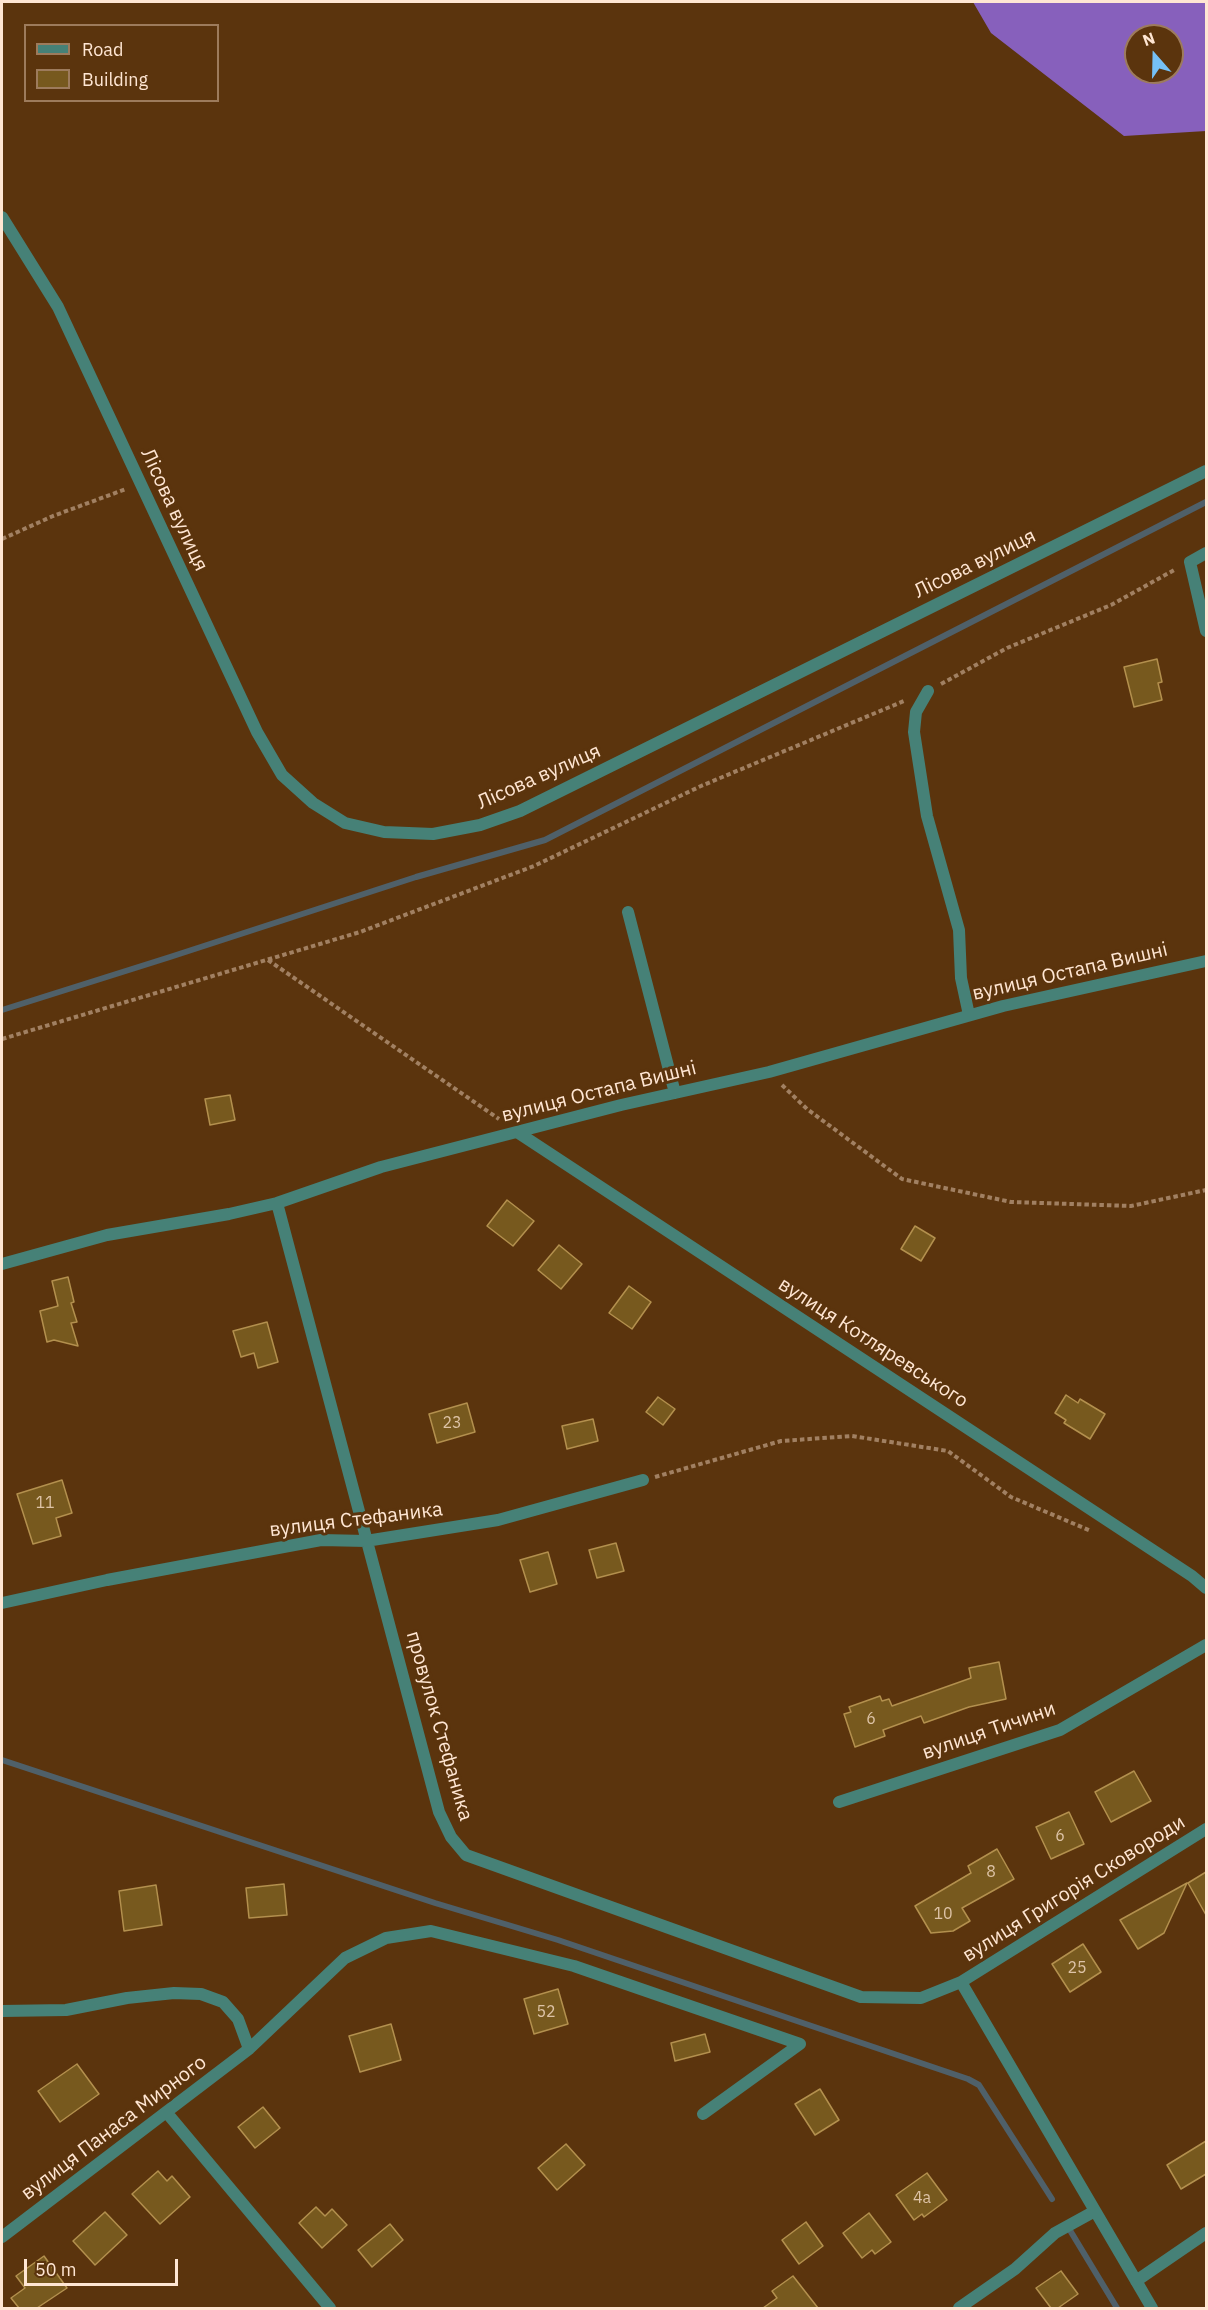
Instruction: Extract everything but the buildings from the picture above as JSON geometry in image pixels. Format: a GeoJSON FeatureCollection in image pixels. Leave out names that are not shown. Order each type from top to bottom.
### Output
{"type":"FeatureCollection","features":[{"type":"Feature","properties":{"kind":"street","name":"Лісова вулиця"},"geometry":{"type":"LineString","coordinates":[[2,217],[58,307],[256,732],[282,775],[313,803],[345,823],[384,832],[433,834],[480,825],[520,811],[1206,471]]}},
{"type":"Feature","properties":{"kind":"street"},"geometry":{"type":"LineString","coordinates":[[1206,554],[1190,561],[1206,631]]}},
{"type":"Feature","properties":{"kind":"street"},"geometry":{"type":"LineString","coordinates":[[928,691],[916,712],[914,732],[927,816],[959,930],[961,978],[969,1015]]}},
{"type":"Feature","properties":{"kind":"street"},"geometry":{"type":"LineString","coordinates":[[628,912],[675,1093]]}},
{"type":"Feature","properties":{"kind":"street","name":"вулиця Остапа Вишні"},"geometry":{"type":"LineString","coordinates":[[2,1264],[107,1235],[229,1214],[277,1203],[381,1167],[675,1093],[769,1072],[1003,1006],[1206,962]]}},
{"type":"Feature","properties":{"kind":"street","name":"вулиця Котляревського"},"geometry":{"type":"LineString","coordinates":[[517,1132],[1192,1576],[1206,1588]]}},
{"type":"Feature","properties":{"kind":"street","name":"провулок Стефаника"},"geometry":{"type":"LineString","coordinates":[[277,1203],[440,1812],[451,1837],[466,1855],[861,1997],[921,1998],[961,1982]]}},
{"type":"Feature","properties":{"kind":"street","name":"вулиця Стефаника"},"geometry":{"type":"LineString","coordinates":[[2,1604],[107,1580],[321,1540],[366,1541],[498,1520],[643,1480]]}},
{"type":"Feature","properties":{"kind":"street","name":"вулиця Тичини"},"geometry":{"type":"LineString","coordinates":[[839,1802],[1060,1730],[1206,1645]]}},
{"type":"Feature","properties":{"kind":"street","name":"вулиця Григорія Сковороди"},"geometry":{"type":"LineString","coordinates":[[961,1982],[1206,1829]]}},
{"type":"Feature","properties":{"kind":"street","name":"вулиця Панаса Мирного"},"geometry":{"type":"LineString","coordinates":[[2,2237],[249,2049],[345,1958],[386,1938],[431,1931],[574,1966],[800,2044],[704,2114]]}},
{"type":"Feature","properties":{"kind":"street"},"geometry":{"type":"LineString","coordinates":[[961,1982],[1152,2308]]}},
{"type":"Feature","properties":{"kind":"street"},"geometry":{"type":"LineString","coordinates":[[2,2011],[66,2010],[128,1998],[174,1993],[201,1994],[223,2002],[238,2019],[249,2049]]}},
{"type":"Feature","properties":{"kind":"street"},"geometry":{"type":"LineString","coordinates":[[167,2113],[330,2308]]}},
{"type":"Feature","properties":{"kind":"street"},"geometry":{"type":"LineString","coordinates":[[959,2308],[1015,2269],[1055,2233],[1095,2211]]}},
{"type":"Feature","properties":{"kind":"street"},"geometry":{"type":"LineString","coordinates":[[1136,2281],[1206,2233]]}},
{"type":"Feature","properties":{"kind":"path"},"geometry":{"type":"LineString","coordinates":[[2,539],[54,516],[141,484]]}},
{"type":"Feature","properties":{"kind":"path"},"geometry":{"type":"LineString","coordinates":[[2,1039],[360,932],[534,866],[701,786],[928,691],[1007,648],[1111,605],[1190,561]]}},
{"type":"Feature","properties":{"kind":"path"},"geometry":{"type":"LineString","coordinates":[[268,960],[517,1132]]}},
{"type":"Feature","properties":{"kind":"path"},"geometry":{"type":"LineString","coordinates":[[769,1072],[807,1109],[902,1179],[1023,1203],[1131,1206],[1206,1190]]}},
{"type":"Feature","properties":{"kind":"path"},"geometry":{"type":"LineString","coordinates":[[643,1480],[781,1442],[852,1436],[948,1451],[1011,1497],[1092,1531]]}},
{"type":"Feature","properties":{"kind":"shaded area"},"geometry":{"type":"Polygon","coordinates":[[[973,2],[1206,2],[1206,131],[1124,136],[991,33],[973,2]]]}},
{"type":"Feature","properties":{"kind":"waterway"},"geometry":{"type":"LineString","coordinates":[[2,1010],[416,877],[545,840],[1206,502]]}},
{"type":"Feature","properties":{"kind":"waterway"},"geometry":{"type":"LineString","coordinates":[[2,1760],[435,1903],[558,1940],[968,2079],[979,2085],[1052,2199]]}},
{"type":"Feature","properties":{"kind":"waterway"},"geometry":{"type":"LineString","coordinates":[[1068,2227],[1117,2308]]}}]}
